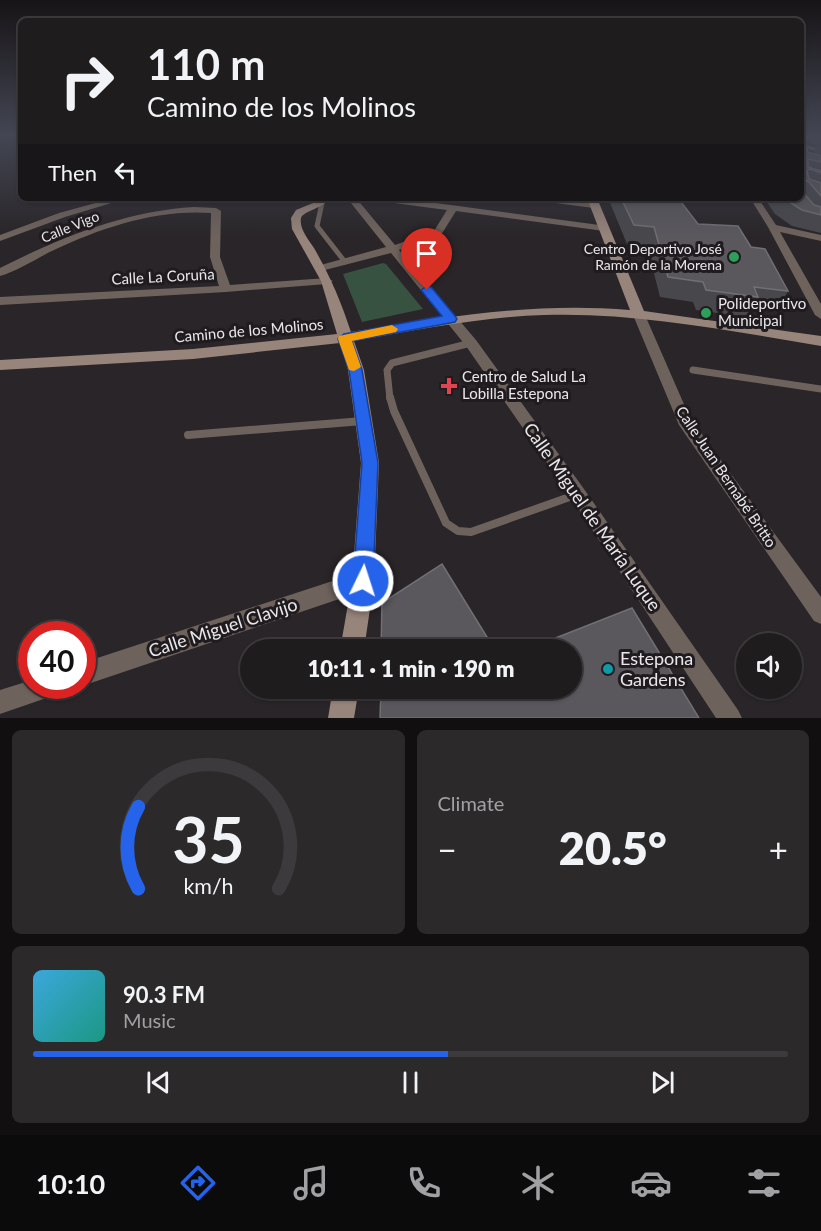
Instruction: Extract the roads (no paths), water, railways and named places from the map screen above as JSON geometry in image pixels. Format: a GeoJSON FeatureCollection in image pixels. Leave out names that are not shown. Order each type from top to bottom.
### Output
{"type":"FeatureCollection","features":[{"type":"Feature","properties":{"kind":"street"},"geometry":{"type":"LineString","coordinates":[[0,238],[62,214],[112,201]]}},
{"type":"Feature","properties":{"kind":"street"},"geometry":{"type":"LineString","coordinates":[[321,201],[300,212],[296,224],[299,234],[327,281],[344,339],[356,370],[370,463],[363,581],[354,639]]}},
{"type":"Feature","properties":{"kind":"street","name":"Calle Miguel de María Luque"},"geometry":{"type":"LineString","coordinates":[[353,201],[471,343],[578,494],[730,718]]}},
{"type":"Feature","properties":{"kind":"street"},"geometry":{"type":"LineString","coordinates":[[401,201],[604,228]]}},
{"type":"Feature","properties":{"kind":"street","name":"Calle Juan Bernabé Britto"},"geometry":{"type":"LineString","coordinates":[[593,201],[684,421],[821,614]]}},
{"type":"Feature","properties":{"kind":"street"},"geometry":{"type":"LineString","coordinates":[[756,201],[773,227],[821,315]]}},
{"type":"Feature","properties":{"kind":"street","name":"Calle Vigo"},"geometry":{"type":"LineString","coordinates":[[0,273],[57,244],[114,224],[174,211],[201,208],[216,211],[215,257],[226,289]]}},
{"type":"Feature","properties":{"kind":"street"},"geometry":{"type":"LineString","coordinates":[[321,268],[392,249],[438,233],[453,208]]}},
{"type":"Feature","properties":{"kind":"street"},"geometry":{"type":"LineString","coordinates":[[773,227],[821,238]]}},
{"type":"Feature","properties":{"kind":"street","name":"Calle La Coruña"},"geometry":{"type":"LineString","coordinates":[[0,301],[226,289],[327,281]]}},
{"type":"Feature","properties":{"kind":"street","name":"Camino de los Molinos"},"geometry":{"type":"LineString","coordinates":[[0,365],[279,347],[344,339],[424,322],[547,310],[639,315],[821,341]]}},
{"type":"Feature","properties":{"kind":"street","name":"Calle Miguel Clavijo"},"geometry":{"type":"LineString","coordinates":[[96,670],[363,581]]}},
{"type":"Feature","properties":{"kind":"street"},"geometry":{"type":"LineString","coordinates":[[0,702],[18,696]]}},
{"type":"Feature","properties":{"kind":"street"},"geometry":{"type":"LineString","coordinates":[[341,718],[344,699]]}},
{"type":"Feature","properties":{"kind":"lane"},"geometry":{"type":"LineString","coordinates":[[323,201],[317,226],[345,262]]}},
{"type":"Feature","properties":{"kind":"lane"},"geometry":{"type":"LineString","coordinates":[[471,343],[392,363],[387,370],[388,391],[394,411],[446,523],[458,531],[471,532],[578,494]]}},
{"type":"Feature","properties":{"kind":"lane"},"geometry":{"type":"LineString","coordinates":[[693,370],[821,389]]}},
{"type":"Feature","properties":{"kind":"lane"},"geometry":{"type":"LineString","coordinates":[[188,435],[363,421]]}},
{"type":"Feature","properties":{"kind":"place","name":"Centro Deportivo José Ramón de la Morena"},"geometry":{"type":"Point","coordinates":[734,257]}},
{"type":"Feature","properties":{"kind":"place","name":"Polideportivo Municipal"},"geometry":{"type":"Point","coordinates":[706,313]}},
{"type":"Feature","properties":{"kind":"place","name":"Centro de Salud La Lobilla Estepona"},"geometry":{"type":"Point","coordinates":[449,386]}},
{"type":"Feature","properties":{"kind":"place","name":"Estepona Gardens"},"geometry":{"type":"Point","coordinates":[608,669]}}]}
